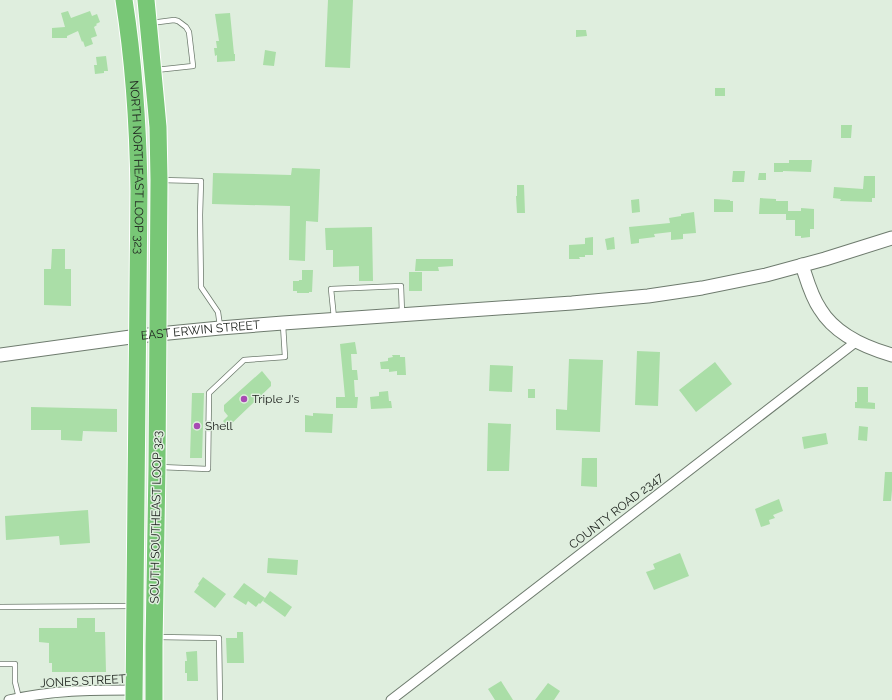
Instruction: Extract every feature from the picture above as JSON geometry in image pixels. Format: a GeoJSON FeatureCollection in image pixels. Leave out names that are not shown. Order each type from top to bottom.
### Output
{"type":"FeatureCollection","features":[{"type":"Feature","properties":{"kind":"highway","name":"NORTH NORTHEAST LOOP 323"},"geometry":{"type":"LineString","coordinates":[[124,0],[130,44],[138,131],[138,336]]}},
{"type":"Feature","properties":{"kind":"highway","name":"NORTH NORTHEAST LOOP 323"},"geometry":{"type":"LineString","coordinates":[[146,0],[158,127],[158,334]]}},
{"type":"Feature","properties":{"kind":"highway","name":"SOUTH SOUTHEAST LOOP 323"},"geometry":{"type":"LineString","coordinates":[[154,700],[158,334]]}},
{"type":"Feature","properties":{"kind":"highway","name":"SOUTH SOUTHEAST LOOP 323"},"geometry":{"type":"LineString","coordinates":[[134,695],[138,336]]}},
{"type":"Feature","properties":{"kind":"main road","name":"EAST ERWIN STREET"},"geometry":{"type":"LineString","coordinates":[[0,355],[138,336],[220,328],[572,303],[648,296],[722,284],[802,265],[892,238]]}},
{"type":"Feature","properties":{"kind":"main road"},"geometry":{"type":"LineString","coordinates":[[802,265],[812,294],[820,309],[837,329],[857,341],[892,355]]}},
{"type":"Feature","properties":{"kind":"street","name":"COUNTY ROAD 2347"},"geometry":{"type":"LineString","coordinates":[[391,700],[857,341]]}},
{"type":"Feature","properties":{"kind":"street","name":"JONES STREET"},"geometry":{"type":"LineString","coordinates":[[14,699],[44,693],[67,691],[98,690],[134,695]]}},
{"type":"Feature","properties":{"kind":"lane"},"geometry":{"type":"LineString","coordinates":[[148,23],[174,20],[186,27],[190,32],[193,66],[152,71]]}},
{"type":"Feature","properties":{"kind":"lane"},"geometry":{"type":"LineString","coordinates":[[159,180],[201,181],[201,287],[218,312],[220,328]]}},
{"type":"Feature","properties":{"kind":"lane"},"geometry":{"type":"LineString","coordinates":[[334,319],[331,289],[401,286],[403,315]]}},
{"type":"Feature","properties":{"kind":"lane"},"geometry":{"type":"LineString","coordinates":[[157,467],[208,469],[209,393],[244,360],[285,357],[283,323]]}},
{"type":"Feature","properties":{"kind":"lane"},"geometry":{"type":"LineString","coordinates":[[0,607],[135,606]]}},
{"type":"Feature","properties":{"kind":"lane"},"geometry":{"type":"LineString","coordinates":[[154,636],[219,638],[220,700]]}},
{"type":"Feature","properties":{"kind":"lane"},"geometry":{"type":"LineString","coordinates":[[0,664],[15,664],[14,699]]}},
{"type":"Feature","properties":{"kind":"building"},"geometry":{"type":"Polygon","coordinates":[[[328,0],[353,0],[350,68],[325,67],[328,0]]]}},
{"type":"Feature","properties":{"kind":"building"},"geometry":{"type":"Polygon","coordinates":[[[68,11],[71,18],[90,11],[92,16],[97,14],[100,22],[94,27],[97,36],[91,38],[93,44],[85,47],[78,31],[67,36],[67,38],[52,38],[52,28],[65,27],[61,13],[68,11]]]}},
{"type":"Feature","properties":{"kind":"building"},"geometry":{"type":"Polygon","coordinates":[[[230,13],[235,61],[217,62],[217,55],[215,56],[214,48],[217,48],[216,41],[219,41],[215,14],[230,13]]]}},
{"type":"Feature","properties":{"kind":"building"},"geometry":{"type":"Polygon","coordinates":[[[576,30],[586,30],[587,36],[576,37],[576,30]]]}},
{"type":"Feature","properties":{"kind":"building"},"geometry":{"type":"Polygon","coordinates":[[[265,50],[276,52],[274,66],[263,65],[265,50]]]}},
{"type":"Feature","properties":{"kind":"building"},"geometry":{"type":"Polygon","coordinates":[[[106,56],[108,71],[95,74],[94,65],[97,65],[96,57],[106,56]]]}},
{"type":"Feature","properties":{"kind":"building"},"geometry":{"type":"Polygon","coordinates":[[[715,88],[725,88],[725,96],[715,96],[715,88]]]}},
{"type":"Feature","properties":{"kind":"building"},"geometry":{"type":"Polygon","coordinates":[[[841,125],[852,125],[851,138],[841,138],[841,125]]]}},
{"type":"Feature","properties":{"kind":"building"},"geometry":{"type":"Polygon","coordinates":[[[789,160],[812,160],[811,172],[774,172],[774,163],[789,163],[789,160]]]}},
{"type":"Feature","properties":{"kind":"building"},"geometry":{"type":"Polygon","coordinates":[[[292,168],[320,169],[318,222],[306,221],[305,261],[289,260],[290,206],[212,204],[213,173],[291,175],[292,168]]]}},
{"type":"Feature","properties":{"kind":"building"},"geometry":{"type":"Polygon","coordinates":[[[733,171],[745,171],[744,182],[732,182],[733,171]]]}},
{"type":"Feature","properties":{"kind":"building"},"geometry":{"type":"Polygon","coordinates":[[[759,173],[766,173],[766,180],[758,180],[759,173]]]}},
{"type":"Feature","properties":{"kind":"building"},"geometry":{"type":"Polygon","coordinates":[[[864,176],[875,176],[875,198],[872,198],[872,202],[840,201],[841,199],[833,198],[834,187],[863,189],[864,176]]]}},
{"type":"Feature","properties":{"kind":"building"},"geometry":{"type":"Polygon","coordinates":[[[517,185],[524,185],[525,213],[517,213],[517,185]]]}},
{"type":"Feature","properties":{"kind":"building"},"geometry":{"type":"Polygon","coordinates":[[[760,198],[776,199],[776,201],[788,201],[788,211],[801,211],[801,208],[814,209],[814,229],[810,229],[810,237],[801,238],[801,236],[795,236],[795,220],[786,220],[786,214],[759,214],[760,198]]]}},
{"type":"Feature","properties":{"kind":"building"},"geometry":{"type":"Polygon","coordinates":[[[639,199],[640,212],[632,213],[631,200],[639,199]]]}},
{"type":"Feature","properties":{"kind":"building"},"geometry":{"type":"Polygon","coordinates":[[[714,199],[733,201],[733,212],[714,212],[714,199]]]}},
{"type":"Feature","properties":{"kind":"building"},"geometry":{"type":"Polygon","coordinates":[[[694,212],[696,233],[683,234],[683,239],[671,240],[671,232],[654,234],[655,237],[639,239],[639,243],[631,244],[629,227],[670,223],[669,218],[694,212]]]}},
{"type":"Feature","properties":{"kind":"building"},"geometry":{"type":"Polygon","coordinates":[[[372,227],[373,281],[359,281],[359,266],[333,267],[333,250],[326,250],[325,228],[372,227]]]}},
{"type":"Feature","properties":{"kind":"building"},"geometry":{"type":"Polygon","coordinates":[[[593,237],[593,255],[585,255],[585,257],[579,257],[580,259],[569,259],[569,245],[585,244],[585,238],[593,237]]]}},
{"type":"Feature","properties":{"kind":"building"},"geometry":{"type":"Polygon","coordinates":[[[614,237],[615,249],[607,250],[605,239],[614,237]]]}},
{"type":"Feature","properties":{"kind":"building"},"geometry":{"type":"Polygon","coordinates":[[[52,249],[65,249],[65,269],[71,269],[71,306],[44,305],[44,269],[51,269],[52,249]]]}},
{"type":"Feature","properties":{"kind":"building"},"geometry":{"type":"Polygon","coordinates":[[[416,259],[453,259],[453,266],[438,267],[439,271],[415,271],[416,259]]]}},
{"type":"Feature","properties":{"kind":"building"},"geometry":{"type":"Polygon","coordinates":[[[302,270],[313,270],[312,292],[297,293],[297,291],[293,291],[293,281],[302,280],[302,270]]]}},
{"type":"Feature","properties":{"kind":"building"},"geometry":{"type":"Polygon","coordinates":[[[409,272],[422,272],[422,291],[409,291],[409,272]]]}},
{"type":"Feature","properties":{"kind":"building"},"geometry":{"type":"Polygon","coordinates":[[[355,342],[357,354],[351,354],[352,370],[357,370],[358,380],[354,380],[355,397],[358,397],[357,408],[336,408],[336,397],[345,397],[340,344],[355,342]]]}},
{"type":"Feature","properties":{"kind":"building"},"geometry":{"type":"Polygon","coordinates":[[[637,351],[660,352],[658,406],[635,405],[637,351]]]}},
{"type":"Feature","properties":{"kind":"building"},"geometry":{"type":"Polygon","coordinates":[[[392,355],[400,355],[400,357],[405,357],[406,375],[397,375],[397,371],[389,372],[389,369],[381,369],[380,362],[388,361],[388,358],[393,357],[392,355]]]}},
{"type":"Feature","properties":{"kind":"building"},"geometry":{"type":"Polygon","coordinates":[[[569,359],[603,360],[600,432],[556,430],[556,409],[567,410],[569,359]]]}},
{"type":"Feature","properties":{"kind":"building"},"geometry":{"type":"Polygon","coordinates":[[[715,362],[732,384],[696,412],[679,390],[715,362]]]}},
{"type":"Feature","properties":{"kind":"building"},"geometry":{"type":"Polygon","coordinates":[[[490,365],[513,366],[512,392],[489,391],[490,365]]]}},
{"type":"Feature","properties":{"kind":"building","name":"Triple J's"},"geometry":{"type":"Polygon","coordinates":[[[262,371],[271,382],[271,386],[228,427],[223,421],[228,416],[224,411],[224,405],[262,371]]]}},
{"type":"Feature","properties":{"kind":"building"},"geometry":{"type":"Polygon","coordinates":[[[857,387],[868,387],[868,402],[866,402],[875,403],[875,409],[855,408],[855,402],[857,402],[857,387]]]}},
{"type":"Feature","properties":{"kind":"building"},"geometry":{"type":"Polygon","coordinates":[[[528,389],[535,389],[535,398],[528,398],[528,389]]]}},
{"type":"Feature","properties":{"kind":"building"},"geometry":{"type":"Polygon","coordinates":[[[388,391],[389,401],[391,401],[392,408],[371,409],[370,397],[379,396],[379,392],[388,391]]]}},
{"type":"Feature","properties":{"kind":"building","name":"Shell"},"geometry":{"type":"Polygon","coordinates":[[[192,393],[204,393],[202,458],[190,458],[192,393]]]}},
{"type":"Feature","properties":{"kind":"building"},"geometry":{"type":"Polygon","coordinates":[[[31,407],[117,409],[117,432],[83,431],[82,441],[61,440],[61,430],[31,430],[31,407]]]}},
{"type":"Feature","properties":{"kind":"building"},"geometry":{"type":"Polygon","coordinates":[[[313,413],[333,414],[332,433],[305,432],[305,415],[313,416],[313,413]]]}},
{"type":"Feature","properties":{"kind":"building"},"geometry":{"type":"Polygon","coordinates":[[[488,423],[511,424],[509,471],[487,471],[488,423]]]}},
{"type":"Feature","properties":{"kind":"building"},"geometry":{"type":"Polygon","coordinates":[[[859,426],[868,427],[867,441],[858,440],[859,426]]]}},
{"type":"Feature","properties":{"kind":"building"},"geometry":{"type":"Polygon","coordinates":[[[826,433],[828,444],[804,449],[802,437],[826,433]]]}},
{"type":"Feature","properties":{"kind":"building"},"geometry":{"type":"Polygon","coordinates":[[[582,458],[597,458],[597,487],[581,486],[582,458]]]}},
{"type":"Feature","properties":{"kind":"building"},"geometry":{"type":"Polygon","coordinates":[[[885,472],[892,472],[891,501],[883,501],[885,472]]]}},
{"type":"Feature","properties":{"kind":"building"},"geometry":{"type":"Polygon","coordinates":[[[779,499],[783,511],[773,515],[775,518],[769,520],[770,524],[761,527],[755,509],[779,499]]]}},
{"type":"Feature","properties":{"kind":"building"},"geometry":{"type":"Polygon","coordinates":[[[88,510],[90,543],[60,545],[59,536],[6,540],[5,516],[88,510]]]}},
{"type":"Feature","properties":{"kind":"building"},"geometry":{"type":"Polygon","coordinates":[[[680,553],[689,576],[654,590],[646,572],[655,569],[653,564],[680,553]]]}},
{"type":"Feature","properties":{"kind":"building"},"geometry":{"type":"Polygon","coordinates":[[[268,558],[298,560],[297,575],[267,573],[268,558]]]}},
{"type":"Feature","properties":{"kind":"building"},"geometry":{"type":"Polygon","coordinates":[[[203,577],[226,594],[215,608],[194,592],[203,577]]]}},
{"type":"Feature","properties":{"kind":"building"},"geometry":{"type":"Polygon","coordinates":[[[244,583],[265,598],[256,607],[248,601],[246,605],[233,597],[244,583]]]}},
{"type":"Feature","properties":{"kind":"building"},"geometry":{"type":"Polygon","coordinates":[[[270,591],[292,607],[285,617],[263,601],[270,591]]]}},
{"type":"Feature","properties":{"kind":"building"},"geometry":{"type":"Polygon","coordinates":[[[77,618],[95,618],[95,632],[105,632],[106,672],[52,672],[52,663],[49,663],[49,643],[39,642],[39,628],[77,628],[77,618]]]}},
{"type":"Feature","properties":{"kind":"building"},"geometry":{"type":"Polygon","coordinates":[[[237,632],[243,632],[244,663],[227,663],[226,638],[237,638],[237,632]]]}},
{"type":"Feature","properties":{"kind":"building"},"geometry":{"type":"Polygon","coordinates":[[[197,651],[198,681],[187,681],[187,673],[185,673],[185,661],[187,661],[186,652],[197,651]]]}},
{"type":"Feature","properties":{"kind":"building"},"geometry":{"type":"Polygon","coordinates":[[[501,681],[513,700],[495,700],[488,689],[501,681]]]}},
{"type":"Feature","properties":{"kind":"building"},"geometry":{"type":"Polygon","coordinates":[[[548,683],[560,691],[554,700],[535,700],[548,683]]]}},
{"type":"Feature","properties":{"kind":"place","name":"Triple J's"},"geometry":{"type":"Point","coordinates":[244,399]}},
{"type":"Feature","properties":{"kind":"place","name":"Shell"},"geometry":{"type":"Point","coordinates":[197,426]}}]}
